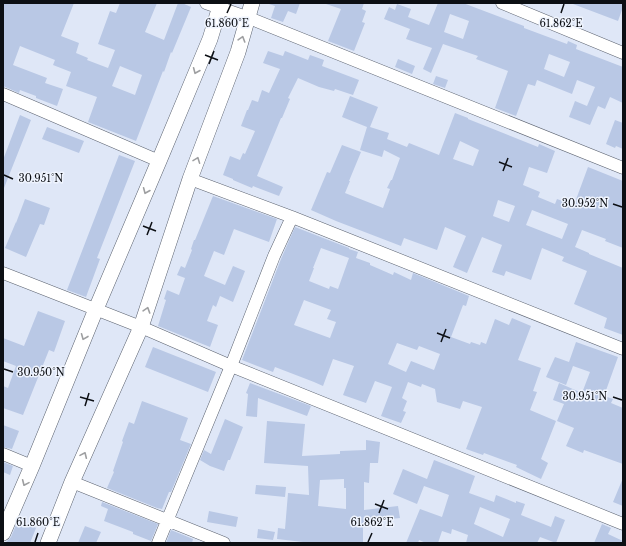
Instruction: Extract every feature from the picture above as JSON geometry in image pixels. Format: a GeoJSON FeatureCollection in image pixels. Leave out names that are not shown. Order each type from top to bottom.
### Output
{"type":"FeatureCollection","features":[{"type":"Feature","properties":{"kind":"street"},"geometry":{"type":"LineString","coordinates":[[48,543],[72,482],[141,327],[190,179],[238,52],[249,18],[252,3]]}},
{"type":"Feature","properties":{"kind":"street"},"geometry":{"type":"LineString","coordinates":[[502,3],[623,52]]}},
{"type":"Feature","properties":{"kind":"street"},"geometry":{"type":"LineString","coordinates":[[3,533],[210,38],[215,5],[623,168]]}},
{"type":"Feature","properties":{"kind":"street"},"geometry":{"type":"LineString","coordinates":[[3,94],[159,161]]}},
{"type":"Feature","properties":{"kind":"street"},"geometry":{"type":"LineString","coordinates":[[190,179],[292,217],[623,349]]}},
{"type":"Feature","properties":{"kind":"street"},"geometry":{"type":"LineString","coordinates":[[158,543],[231,366],[274,256],[292,217]]}},
{"type":"Feature","properties":{"kind":"street"},"geometry":{"type":"LineString","coordinates":[[3,273],[141,327],[231,366],[623,524]]}},
{"type":"Feature","properties":{"kind":"street"},"geometry":{"type":"LineString","coordinates":[[3,454],[32,466]]}},
{"type":"Feature","properties":{"kind":"street"},"geometry":{"type":"LineString","coordinates":[[72,482],[224,543]]}},
{"type":"Feature","properties":{"kind":"building"},"geometry":{"type":"Polygon","coordinates":[[[3,3],[74,3],[61,36],[79,43],[76,53],[88,58],[87,60],[108,68],[115,50],[98,44],[110,11],[116,13],[120,3],[157,3],[145,32],[164,40],[178,3],[191,7],[172,53],[171,52],[164,72],[163,71],[136,141],[88,122],[97,97],[66,86],[71,72],[53,65],[55,60],[20,46],[13,65],[47,78],[45,83],[63,89],[57,106],[20,90],[19,93],[3,86],[3,3]],[[120,66],[112,86],[135,95],[142,75],[120,66]]]}},
{"type":"Feature","properties":{"kind":"building"},"geometry":{"type":"Polygon","coordinates":[[[269,3],[300,3],[296,14],[288,11],[283,22],[271,18],[275,6],[269,3]]]}},
{"type":"Feature","properties":{"kind":"building"},"geometry":{"type":"Polygon","coordinates":[[[326,3],[364,3],[362,9],[366,11],[362,22],[365,23],[354,51],[328,41],[341,9],[326,3]]]}},
{"type":"Feature","properties":{"kind":"building"},"geometry":{"type":"Polygon","coordinates":[[[438,3],[463,3],[567,44],[568,41],[577,45],[576,49],[623,67],[623,103],[610,97],[605,109],[598,106],[590,125],[569,117],[575,101],[587,106],[595,87],[577,80],[572,94],[537,80],[535,86],[528,84],[516,116],[495,108],[508,71],[476,59],[478,56],[443,44],[431,73],[423,69],[432,48],[406,39],[410,29],[384,19],[389,7],[395,10],[397,4],[411,9],[408,17],[429,25],[438,3]],[[450,14],[444,32],[463,39],[469,21],[450,14]],[[549,54],[544,69],[564,77],[570,62],[549,54]]]}},
{"type":"Feature","properties":{"kind":"building"},"geometry":{"type":"Polygon","coordinates":[[[573,3],[623,3],[623,7],[618,21],[573,3]]]}},
{"type":"Feature","properties":{"kind":"building"},"geometry":{"type":"Polygon","coordinates":[[[268,51],[283,56],[285,51],[308,60],[310,55],[324,60],[322,66],[359,80],[353,95],[335,89],[334,91],[319,87],[298,78],[288,98],[290,99],[257,176],[283,187],[279,196],[253,186],[252,188],[223,175],[230,156],[240,160],[243,153],[245,154],[255,131],[241,126],[252,100],[258,102],[262,90],[269,93],[280,69],[263,63],[268,51]]]}},
{"type":"Feature","properties":{"kind":"building"},"geometry":{"type":"Polygon","coordinates":[[[398,59],[415,66],[412,74],[395,67],[398,59]]]}},
{"type":"Feature","properties":{"kind":"building"},"geometry":{"type":"Polygon","coordinates":[[[436,76],[448,80],[445,88],[433,84],[436,76]]]}},
{"type":"Feature","properties":{"kind":"building"},"geometry":{"type":"Polygon","coordinates":[[[350,96],[378,107],[370,127],[389,133],[387,139],[407,147],[409,143],[439,155],[455,113],[538,147],[539,144],[555,151],[547,173],[529,167],[523,185],[540,192],[538,197],[555,204],[557,199],[574,205],[588,167],[623,181],[623,248],[605,241],[606,239],[582,230],[575,247],[623,268],[623,335],[604,328],[607,318],[574,304],[587,271],[562,261],[564,257],[542,248],[531,280],[506,271],[504,276],[492,272],[502,245],[482,237],[467,273],[453,267],[466,236],[445,227],[437,250],[404,238],[401,246],[311,210],[327,172],[330,173],[342,145],[361,152],[345,193],[383,208],[390,189],[387,188],[392,180],[400,158],[384,150],[382,157],[360,150],[367,127],[342,117],[350,96]],[[460,141],[453,159],[473,166],[479,150],[460,141]],[[498,200],[493,216],[509,222],[515,206],[498,200]],[[532,210],[526,225],[562,239],[568,224],[532,210]]]}},
{"type":"Feature","properties":{"kind":"building"},"geometry":{"type":"Polygon","coordinates":[[[20,115],[31,120],[3,188],[3,160],[20,115]]]}},
{"type":"Feature","properties":{"kind":"building"},"geometry":{"type":"Polygon","coordinates":[[[615,120],[623,123],[623,149],[616,146],[615,148],[606,144],[615,120]]]}},
{"type":"Feature","properties":{"kind":"building"},"geometry":{"type":"Polygon","coordinates":[[[47,127],[84,141],[79,153],[42,139],[47,127]]]}},
{"type":"Feature","properties":{"kind":"building"},"geometry":{"type":"Polygon","coordinates":[[[119,155],[135,161],[97,258],[100,259],[86,297],[67,290],[119,155]]]}},
{"type":"Feature","properties":{"kind":"building"},"geometry":{"type":"Polygon","coordinates":[[[213,196],[277,219],[269,242],[234,229],[224,255],[214,251],[204,276],[225,285],[233,266],[245,271],[233,302],[220,296],[216,307],[213,305],[207,321],[218,325],[210,347],[158,326],[166,300],[164,299],[167,290],[179,295],[185,278],[177,275],[181,266],[185,268],[194,240],[213,196]]]}},
{"type":"Feature","properties":{"kind":"building"},"geometry":{"type":"Polygon","coordinates":[[[25,199],[50,208],[44,225],[40,224],[26,257],[5,248],[25,199]]]}},
{"type":"Feature","properties":{"kind":"building"},"geometry":{"type":"Polygon","coordinates":[[[295,227],[358,252],[356,258],[370,263],[370,265],[393,275],[394,272],[411,280],[413,273],[469,296],[466,306],[463,305],[451,337],[470,344],[471,342],[480,345],[481,342],[486,344],[495,319],[509,325],[512,318],[531,326],[518,360],[541,368],[533,391],[537,392],[530,410],[556,421],[541,459],[548,463],[541,479],[516,467],[517,465],[484,453],[483,455],[466,449],[482,407],[463,401],[460,409],[437,402],[435,389],[422,384],[421,387],[408,382],[402,398],[407,401],[403,411],[406,412],[401,423],[381,416],[392,387],[375,381],[366,403],[343,395],[354,366],[333,359],[323,386],[275,367],[273,372],[242,360],[295,227]],[[321,248],[309,281],[329,289],[330,286],[338,289],[349,258],[321,248]],[[304,300],[294,325],[330,338],[336,322],[327,319],[331,310],[304,300]],[[397,343],[388,364],[406,372],[411,361],[434,370],[440,354],[419,346],[417,350],[397,343]]]}},
{"type":"Feature","properties":{"kind":"building"},"geometry":{"type":"Polygon","coordinates":[[[38,311],[65,321],[54,352],[49,350],[23,415],[3,408],[3,386],[8,388],[16,366],[3,361],[3,338],[24,346],[38,311]]]}},
{"type":"Feature","properties":{"kind":"building"},"geometry":{"type":"Polygon","coordinates":[[[576,342],[618,357],[604,396],[613,399],[611,403],[623,408],[623,464],[584,450],[583,453],[566,446],[574,428],[557,421],[564,404],[553,400],[559,383],[582,393],[590,372],[573,366],[566,385],[546,377],[555,357],[569,362],[576,342]]]}},
{"type":"Feature","properties":{"kind":"building"},"geometry":{"type":"Polygon","coordinates":[[[153,347],[216,372],[208,392],[145,367],[153,347]]]}},
{"type":"Feature","properties":{"kind":"building"},"geometry":{"type":"Polygon","coordinates":[[[250,383],[311,406],[307,416],[258,398],[257,417],[246,416],[248,394],[246,393],[250,383]]]}},
{"type":"Feature","properties":{"kind":"building"},"geometry":{"type":"Polygon","coordinates":[[[142,401],[188,418],[180,440],[191,444],[171,492],[169,492],[162,509],[107,488],[114,472],[113,471],[123,442],[122,441],[129,422],[134,424],[142,401]]]}},
{"type":"Feature","properties":{"kind":"building"},"geometry":{"type":"Polygon","coordinates":[[[225,419],[243,427],[224,471],[210,466],[200,460],[204,450],[211,454],[225,419]]]}},
{"type":"Feature","properties":{"kind":"building"},"geometry":{"type":"Polygon","coordinates":[[[267,421],[305,424],[302,456],[340,454],[340,451],[366,450],[366,440],[380,442],[378,463],[370,463],[369,483],[364,482],[364,510],[398,506],[400,518],[363,522],[363,543],[303,543],[277,539],[278,528],[285,529],[288,493],[309,495],[308,466],[264,463],[267,421]],[[344,479],[320,480],[318,506],[346,509],[346,488],[344,488],[344,479]]]}},
{"type":"Feature","properties":{"kind":"building"},"geometry":{"type":"Polygon","coordinates":[[[3,425],[19,431],[12,449],[3,447],[3,425]]]}},
{"type":"Feature","properties":{"kind":"building"},"geometry":{"type":"Polygon","coordinates":[[[434,460],[475,476],[469,493],[494,502],[496,495],[516,503],[516,501],[525,504],[521,515],[551,527],[555,516],[565,520],[556,543],[540,537],[537,543],[466,543],[468,535],[452,529],[451,534],[442,531],[438,543],[426,543],[419,540],[418,543],[406,543],[420,509],[442,517],[449,495],[424,486],[417,504],[393,494],[403,469],[427,479],[434,460]],[[480,507],[474,524],[503,537],[510,519],[480,507]]]}},
{"type":"Feature","properties":{"kind":"building"},"geometry":{"type":"Polygon","coordinates":[[[3,462],[13,466],[10,475],[3,472],[3,462]]]}},
{"type":"Feature","properties":{"kind":"building"},"geometry":{"type":"Polygon","coordinates":[[[623,478],[623,506],[613,502],[623,478]]]}},
{"type":"Feature","properties":{"kind":"building"},"geometry":{"type":"Polygon","coordinates":[[[256,485],[286,487],[285,497],[255,494],[256,485]]]}},
{"type":"Feature","properties":{"kind":"building"},"geometry":{"type":"Polygon","coordinates":[[[102,502],[158,524],[151,541],[133,534],[133,532],[104,521],[108,509],[101,506],[102,502]]]}},
{"type":"Feature","properties":{"kind":"building"},"geometry":{"type":"Polygon","coordinates":[[[209,511],[238,517],[236,527],[207,522],[209,511]]]}},
{"type":"Feature","properties":{"kind":"building"},"geometry":{"type":"Polygon","coordinates":[[[18,520],[36,528],[30,543],[5,543],[11,537],[18,520]]]}},
{"type":"Feature","properties":{"kind":"building"},"geometry":{"type":"Polygon","coordinates":[[[602,524],[611,528],[608,534],[623,541],[623,543],[594,543],[602,524]]]}},
{"type":"Feature","properties":{"kind":"building"},"geometry":{"type":"Polygon","coordinates":[[[85,526],[101,532],[96,543],[78,543],[85,526]]]}},
{"type":"Feature","properties":{"kind":"building"},"geometry":{"type":"Polygon","coordinates":[[[258,529],[275,532],[273,540],[257,538],[258,529]]]}},
{"type":"Feature","properties":{"kind":"building"},"geometry":{"type":"Polygon","coordinates":[[[171,530],[193,539],[192,543],[166,543],[171,530]]]}}]}
